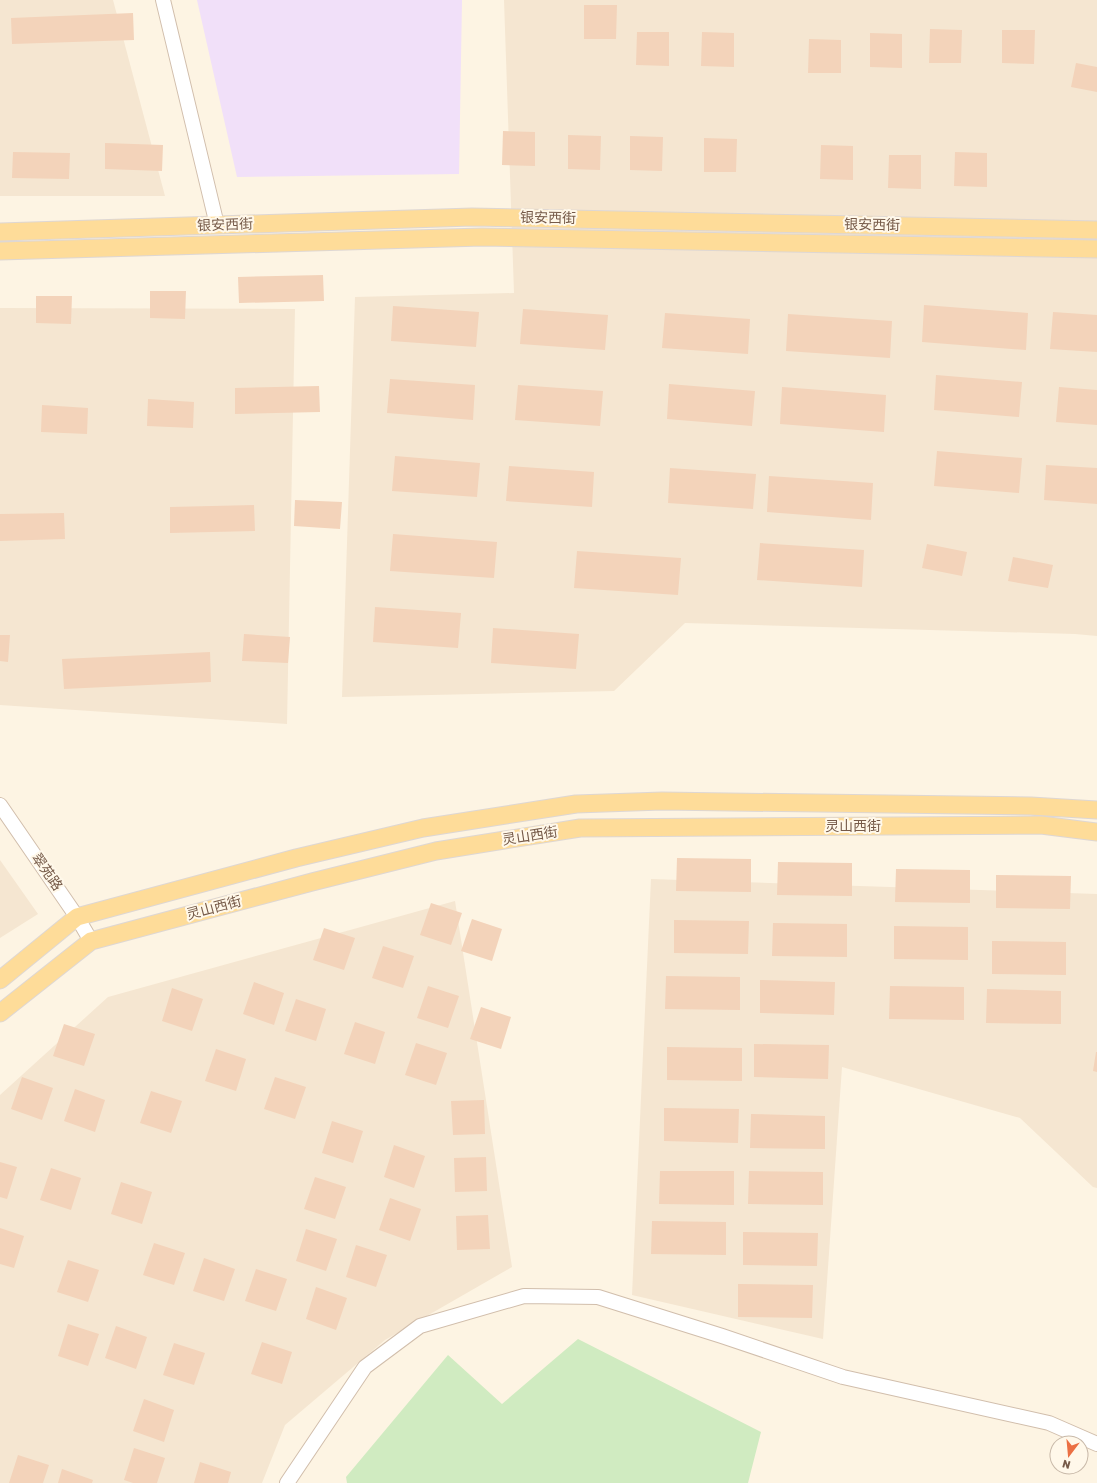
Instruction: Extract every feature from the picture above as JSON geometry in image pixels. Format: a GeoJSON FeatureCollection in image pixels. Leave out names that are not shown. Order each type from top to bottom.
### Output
{"type":"FeatureCollection","features":[{"type":"Feature","properties":{"kind":"main road","name":"银安西街"},"geometry":{"type":"LineString","coordinates":[[0,232],[472,217],[1097,230]]}},
{"type":"Feature","properties":{"kind":"main road","name":"银安西街"},"geometry":{"type":"LineString","coordinates":[[0,251],[482,237],[1097,249]]}},
{"type":"Feature","properties":{"kind":"main road","name":"灵山西街"},"geometry":{"type":"LineString","coordinates":[[0,980],[77,917],[296,858],[423,828],[576,804],[662,801],[866,803],[1031,806],[1097,810]]}},
{"type":"Feature","properties":{"kind":"main road","name":"灵山西街"},"geometry":{"type":"LineString","coordinates":[[0,1013],[91,941],[312,882],[436,851],[580,828],[1041,825],[1097,832]]}},
{"type":"Feature","properties":{"kind":"street"},"geometry":{"type":"LineString","coordinates":[[163,0],[218,225]]}},
{"type":"Feature","properties":{"kind":"street","name":"翠苑路"},"geometry":{"type":"LineString","coordinates":[[0,805],[77,917],[91,941]]}},
{"type":"Feature","properties":{"kind":"street"},"geometry":{"type":"LineString","coordinates":[[287,1483],[365,1367],[420,1326],[524,1296],[598,1297],[722,1336],[843,1377],[1049,1423],[1097,1444]]}},
{"type":"Feature","properties":{"kind":"shaded area"},"geometry":{"type":"Polygon","coordinates":[[[0,0],[113,0],[165,196],[0,196],[0,0]]]}},
{"type":"Feature","properties":{"kind":"shaded area"},"geometry":{"type":"Polygon","coordinates":[[[197,0],[462,0],[459,174],[237,177],[197,0]]]}},
{"type":"Feature","properties":{"kind":"shaded area"},"geometry":{"type":"Polygon","coordinates":[[[504,0],[1097,0],[1097,636],[1075,634],[685,623],[614,691],[342,697],[355,297],[514,293],[504,0]]]}},
{"type":"Feature","properties":{"kind":"shaded area"},"geometry":{"type":"Polygon","coordinates":[[[0,308],[295,309],[287,724],[0,705],[0,308]]]}},
{"type":"Feature","properties":{"kind":"shaded area"},"geometry":{"type":"Polygon","coordinates":[[[0,860],[38,914],[0,938],[0,860]]]}},
{"type":"Feature","properties":{"kind":"shaded area"},"geometry":{"type":"Polygon","coordinates":[[[651,879],[1097,894],[1097,1188],[1093,1187],[1020,1118],[842,1067],[823,1339],[632,1295],[651,879]]]}},
{"type":"Feature","properties":{"kind":"shaded area"},"geometry":{"type":"Polygon","coordinates":[[[455,901],[512,1267],[385,1340],[285,1425],[262,1483],[0,1483],[0,1095],[108,997],[455,901]]]}},
{"type":"Feature","properties":{"kind":"green space"},"geometry":{"type":"Polygon","coordinates":[[[578,1339],[761,1432],[748,1483],[347,1483],[346,1477],[448,1355],[502,1404],[578,1339]]]}},
{"type":"Feature","properties":{"kind":"building"},"geometry":{"type":"Polygon","coordinates":[[[584,5],[617,5],[616,39],[584,39],[584,5]]]}},
{"type":"Feature","properties":{"kind":"building"},"geometry":{"type":"Polygon","coordinates":[[[133,13],[134,40],[12,44],[11,18],[133,13]]]}},
{"type":"Feature","properties":{"kind":"building"},"geometry":{"type":"Polygon","coordinates":[[[930,29],[962,30],[961,63],[929,63],[930,29]]]}},
{"type":"Feature","properties":{"kind":"building"},"geometry":{"type":"Polygon","coordinates":[[[1002,30],[1035,30],[1034,64],[1002,63],[1002,30]]]}},
{"type":"Feature","properties":{"kind":"building"},"geometry":{"type":"Polygon","coordinates":[[[637,32],[669,32],[669,66],[636,65],[637,32]]]}},
{"type":"Feature","properties":{"kind":"building"},"geometry":{"type":"Polygon","coordinates":[[[702,32],[734,33],[734,67],[701,66],[702,32]]]}},
{"type":"Feature","properties":{"kind":"building"},"geometry":{"type":"Polygon","coordinates":[[[870,33],[902,34],[902,68],[870,67],[870,33]]]}},
{"type":"Feature","properties":{"kind":"building"},"geometry":{"type":"Polygon","coordinates":[[[809,39],[841,40],[841,73],[808,73],[809,39]]]}},
{"type":"Feature","properties":{"kind":"building"},"geometry":{"type":"Polygon","coordinates":[[[1076,63],[1097,67],[1097,92],[1071,87],[1076,63]]]}},
{"type":"Feature","properties":{"kind":"building"},"geometry":{"type":"Polygon","coordinates":[[[503,131],[535,132],[535,166],[502,165],[503,131]]]}},
{"type":"Feature","properties":{"kind":"building"},"geometry":{"type":"Polygon","coordinates":[[[568,135],[601,136],[600,170],[568,169],[568,135]]]}},
{"type":"Feature","properties":{"kind":"building"},"geometry":{"type":"Polygon","coordinates":[[[630,136],[663,137],[662,171],[630,170],[630,136]]]}},
{"type":"Feature","properties":{"kind":"building"},"geometry":{"type":"Polygon","coordinates":[[[704,138],[737,139],[736,172],[704,172],[704,138]]]}},
{"type":"Feature","properties":{"kind":"building"},"geometry":{"type":"Polygon","coordinates":[[[105,143],[163,145],[162,171],[105,169],[105,143]]]}},
{"type":"Feature","properties":{"kind":"building"},"geometry":{"type":"Polygon","coordinates":[[[821,145],[853,146],[853,180],[820,179],[821,145]]]}},
{"type":"Feature","properties":{"kind":"building"},"geometry":{"type":"Polygon","coordinates":[[[13,152],[70,153],[69,179],[12,178],[13,152]]]}},
{"type":"Feature","properties":{"kind":"building"},"geometry":{"type":"Polygon","coordinates":[[[955,152],[987,153],[987,187],[954,186],[955,152]]]}},
{"type":"Feature","properties":{"kind":"building"},"geometry":{"type":"Polygon","coordinates":[[[889,155],[921,155],[921,189],[888,188],[889,155]]]}},
{"type":"Feature","properties":{"kind":"building"},"geometry":{"type":"Polygon","coordinates":[[[323,275],[324,301],[239,303],[238,277],[323,275]]]}},
{"type":"Feature","properties":{"kind":"building"},"geometry":{"type":"Polygon","coordinates":[[[150,291],[186,291],[185,319],[150,318],[150,291]]]}},
{"type":"Feature","properties":{"kind":"building"},"geometry":{"type":"Polygon","coordinates":[[[36,296],[72,296],[71,324],[36,323],[36,296]]]}},
{"type":"Feature","properties":{"kind":"building"},"geometry":{"type":"Polygon","coordinates":[[[924,305],[1028,313],[1026,350],[922,342],[924,305]]]}},
{"type":"Feature","properties":{"kind":"building"},"geometry":{"type":"Polygon","coordinates":[[[393,306],[479,312],[476,347],[391,341],[393,306]]]}},
{"type":"Feature","properties":{"kind":"building"},"geometry":{"type":"Polygon","coordinates":[[[523,309],[608,315],[605,350],[520,344],[523,309]]]}},
{"type":"Feature","properties":{"kind":"building"},"geometry":{"type":"Polygon","coordinates":[[[1053,312],[1097,315],[1097,352],[1050,349],[1053,312]]]}},
{"type":"Feature","properties":{"kind":"building"},"geometry":{"type":"Polygon","coordinates":[[[665,313],[750,319],[748,354],[662,348],[665,313]]]}},
{"type":"Feature","properties":{"kind":"building"},"geometry":{"type":"Polygon","coordinates":[[[788,314],[892,321],[890,358],[786,351],[788,314]]]}},
{"type":"Feature","properties":{"kind":"building"},"geometry":{"type":"Polygon","coordinates":[[[936,375],[1022,382],[1019,417],[934,410],[936,375]]]}},
{"type":"Feature","properties":{"kind":"building"},"geometry":{"type":"Polygon","coordinates":[[[390,379],[475,385],[473,420],[387,413],[390,379]]]}},
{"type":"Feature","properties":{"kind":"building"},"geometry":{"type":"Polygon","coordinates":[[[669,384],[755,391],[752,426],[667,419],[669,384]]]}},
{"type":"Feature","properties":{"kind":"building"},"geometry":{"type":"Polygon","coordinates":[[[518,385],[603,391],[600,426],[515,420],[518,385]]]}},
{"type":"Feature","properties":{"kind":"building"},"geometry":{"type":"Polygon","coordinates":[[[319,386],[320,412],[235,414],[235,388],[319,386]]]}},
{"type":"Feature","properties":{"kind":"building"},"geometry":{"type":"Polygon","coordinates":[[[782,387],[886,395],[884,432],[780,424],[782,387]]]}},
{"type":"Feature","properties":{"kind":"building"},"geometry":{"type":"Polygon","coordinates":[[[1059,387],[1097,390],[1097,425],[1056,422],[1059,387]]]}},
{"type":"Feature","properties":{"kind":"building"},"geometry":{"type":"Polygon","coordinates":[[[148,399],[194,402],[193,428],[147,426],[148,399]]]}},
{"type":"Feature","properties":{"kind":"building"},"geometry":{"type":"Polygon","coordinates":[[[42,405],[88,408],[87,434],[41,432],[42,405]]]}},
{"type":"Feature","properties":{"kind":"building"},"geometry":{"type":"Polygon","coordinates":[[[937,451],[1022,458],[1019,493],[934,486],[937,451]]]}},
{"type":"Feature","properties":{"kind":"building"},"geometry":{"type":"Polygon","coordinates":[[[395,456],[480,463],[477,497],[392,491],[395,456]]]}},
{"type":"Feature","properties":{"kind":"building"},"geometry":{"type":"Polygon","coordinates":[[[1046,465],[1097,468],[1097,504],[1044,500],[1046,465]]]}},
{"type":"Feature","properties":{"kind":"building"},"geometry":{"type":"Polygon","coordinates":[[[509,466],[594,472],[592,507],[506,501],[509,466]]]}},
{"type":"Feature","properties":{"kind":"building"},"geometry":{"type":"Polygon","coordinates":[[[670,468],[756,474],[753,509],[668,503],[670,468]]]}},
{"type":"Feature","properties":{"kind":"building"},"geometry":{"type":"Polygon","coordinates":[[[769,476],[873,483],[871,520],[767,512],[769,476]]]}},
{"type":"Feature","properties":{"kind":"building"},"geometry":{"type":"Polygon","coordinates":[[[295,500],[342,502],[340,529],[294,526],[295,500]]]}},
{"type":"Feature","properties":{"kind":"building"},"geometry":{"type":"Polygon","coordinates":[[[254,505],[255,531],[170,533],[170,507],[254,505]]]}},
{"type":"Feature","properties":{"kind":"building"},"geometry":{"type":"Polygon","coordinates":[[[64,513],[65,539],[0,541],[0,514],[64,513]]]}},
{"type":"Feature","properties":{"kind":"building"},"geometry":{"type":"Polygon","coordinates":[[[393,534],[497,542],[494,578],[390,571],[393,534]]]}},
{"type":"Feature","properties":{"kind":"building"},"geometry":{"type":"Polygon","coordinates":[[[760,543],[864,550],[862,587],[757,580],[760,543]]]}},
{"type":"Feature","properties":{"kind":"building"},"geometry":{"type":"Polygon","coordinates":[[[927,544],[967,552],[962,576],[922,568],[927,544]]]}},
{"type":"Feature","properties":{"kind":"building"},"geometry":{"type":"Polygon","coordinates":[[[577,551],[681,558],[678,595],[574,588],[577,551]]]}},
{"type":"Feature","properties":{"kind":"building"},"geometry":{"type":"Polygon","coordinates":[[[1013,557],[1053,565],[1048,588],[1008,581],[1013,557]]]}},
{"type":"Feature","properties":{"kind":"building"},"geometry":{"type":"Polygon","coordinates":[[[375,607],[461,613],[458,648],[373,642],[375,607]]]}},
{"type":"Feature","properties":{"kind":"building"},"geometry":{"type":"Polygon","coordinates":[[[493,628],[579,634],[576,669],[491,663],[493,628]]]}},
{"type":"Feature","properties":{"kind":"building"},"geometry":{"type":"Polygon","coordinates":[[[244,634],[290,637],[288,663],[242,661],[244,634]]]}},
{"type":"Feature","properties":{"kind":"building"},"geometry":{"type":"Polygon","coordinates":[[[0,635],[10,635],[8,662],[0,661],[0,635]]]}},
{"type":"Feature","properties":{"kind":"building"},"geometry":{"type":"Polygon","coordinates":[[[210,652],[211,682],[64,689],[62,659],[210,652]]]}},
{"type":"Feature","properties":{"kind":"building"},"geometry":{"type":"Polygon","coordinates":[[[677,858],[751,859],[751,892],[676,891],[677,858]]]}},
{"type":"Feature","properties":{"kind":"building"},"geometry":{"type":"Polygon","coordinates":[[[778,862],[852,863],[852,896],[777,895],[778,862]]]}},
{"type":"Feature","properties":{"kind":"building"},"geometry":{"type":"Polygon","coordinates":[[[896,869],[970,870],[970,903],[895,902],[896,869]]]}},
{"type":"Feature","properties":{"kind":"building"},"geometry":{"type":"Polygon","coordinates":[[[996,875],[1071,876],[1070,909],[996,908],[996,875]]]}},
{"type":"Feature","properties":{"kind":"building"},"geometry":{"type":"Polygon","coordinates":[[[431,903],[462,913],[451,945],[420,935],[431,903]]]}},
{"type":"Feature","properties":{"kind":"building"},"geometry":{"type":"Polygon","coordinates":[[[472,919],[502,929],[492,961],[461,951],[472,919]]]}},
{"type":"Feature","properties":{"kind":"building"},"geometry":{"type":"Polygon","coordinates":[[[674,920],[749,921],[748,954],[674,953],[674,920]]]}},
{"type":"Feature","properties":{"kind":"building"},"geometry":{"type":"Polygon","coordinates":[[[773,923],[847,924],[847,957],[772,956],[773,923]]]}},
{"type":"Feature","properties":{"kind":"building"},"geometry":{"type":"Polygon","coordinates":[[[894,926],[968,927],[968,960],[894,959],[894,926]]]}},
{"type":"Feature","properties":{"kind":"building"},"geometry":{"type":"Polygon","coordinates":[[[324,928],[355,938],[344,970],[313,960],[324,928]]]}},
{"type":"Feature","properties":{"kind":"building"},"geometry":{"type":"Polygon","coordinates":[[[992,941],[1066,942],[1066,975],[992,974],[992,941]]]}},
{"type":"Feature","properties":{"kind":"building"},"geometry":{"type":"Polygon","coordinates":[[[383,946],[414,956],[403,988],[372,978],[383,946]]]}},
{"type":"Feature","properties":{"kind":"building"},"geometry":{"type":"Polygon","coordinates":[[[666,976],[740,977],[740,1010],[665,1009],[666,976]]]}},
{"type":"Feature","properties":{"kind":"building"},"geometry":{"type":"Polygon","coordinates":[[[760,980],[835,982],[834,1015],[760,1013],[760,980]]]}},
{"type":"Feature","properties":{"kind":"building"},"geometry":{"type":"Polygon","coordinates":[[[254,982],[284,993],[274,1025],[243,1014],[254,982]]]}},
{"type":"Feature","properties":{"kind":"building"},"geometry":{"type":"Polygon","coordinates":[[[428,986],[459,996],[448,1028],[417,1018],[428,986]]]}},
{"type":"Feature","properties":{"kind":"building"},"geometry":{"type":"Polygon","coordinates":[[[890,986],[964,987],[964,1020],[889,1019],[890,986]]]}},
{"type":"Feature","properties":{"kind":"building"},"geometry":{"type":"Polygon","coordinates":[[[172,988],[203,999],[192,1031],[162,1021],[172,988]]]}},
{"type":"Feature","properties":{"kind":"building"},"geometry":{"type":"Polygon","coordinates":[[[987,989],[1061,991],[1061,1024],[986,1023],[987,989]]]}},
{"type":"Feature","properties":{"kind":"building"},"geometry":{"type":"Polygon","coordinates":[[[296,999],[326,1009],[316,1041],[285,1031],[296,999]]]}},
{"type":"Feature","properties":{"kind":"building"},"geometry":{"type":"Polygon","coordinates":[[[481,1007],[511,1017],[501,1049],[470,1039],[481,1007]]]}},
{"type":"Feature","properties":{"kind":"building"},"geometry":{"type":"Polygon","coordinates":[[[355,1022],[385,1032],[375,1064],[344,1054],[355,1022]]]}},
{"type":"Feature","properties":{"kind":"building"},"geometry":{"type":"Polygon","coordinates":[[[64,1024],[95,1034],[84,1066],[53,1056],[64,1024]]]}},
{"type":"Feature","properties":{"kind":"building"},"geometry":{"type":"Polygon","coordinates":[[[416,1043],[447,1053],[436,1085],[405,1075],[416,1043]]]}},
{"type":"Feature","properties":{"kind":"building"},"geometry":{"type":"Polygon","coordinates":[[[754,1044],[829,1045],[828,1079],[754,1077],[754,1044]]]}},
{"type":"Feature","properties":{"kind":"building"},"geometry":{"type":"Polygon","coordinates":[[[667,1047],[742,1048],[742,1081],[667,1080],[667,1047]]]}},
{"type":"Feature","properties":{"kind":"building"},"geometry":{"type":"Polygon","coordinates":[[[216,1049],[246,1059],[236,1091],[205,1081],[216,1049]]]}},
{"type":"Feature","properties":{"kind":"building"},"geometry":{"type":"Polygon","coordinates":[[[1097,1052],[1097,1072],[1093,1071],[1097,1052]]]}},
{"type":"Feature","properties":{"kind":"building"},"geometry":{"type":"Polygon","coordinates":[[[22,1077],[53,1088],[42,1120],[11,1109],[22,1077]]]}},
{"type":"Feature","properties":{"kind":"building"},"geometry":{"type":"Polygon","coordinates":[[[275,1077],[306,1087],[295,1119],[264,1109],[275,1077]]]}},
{"type":"Feature","properties":{"kind":"building"},"geometry":{"type":"Polygon","coordinates":[[[75,1089],[105,1100],[95,1132],[64,1121],[75,1089]]]}},
{"type":"Feature","properties":{"kind":"building"},"geometry":{"type":"Polygon","coordinates":[[[151,1091],[182,1101],[171,1133],[140,1123],[151,1091]]]}},
{"type":"Feature","properties":{"kind":"building"},"geometry":{"type":"Polygon","coordinates":[[[484,1100],[485,1134],[453,1135],[451,1101],[484,1100]]]}},
{"type":"Feature","properties":{"kind":"building"},"geometry":{"type":"Polygon","coordinates":[[[664,1108],[739,1109],[738,1143],[664,1141],[664,1108]]]}},
{"type":"Feature","properties":{"kind":"building"},"geometry":{"type":"Polygon","coordinates":[[[751,1114],[825,1116],[825,1149],[750,1148],[751,1114]]]}},
{"type":"Feature","properties":{"kind":"building"},"geometry":{"type":"Polygon","coordinates":[[[332,1121],[363,1131],[353,1163],[322,1153],[332,1121]]]}},
{"type":"Feature","properties":{"kind":"building"},"geometry":{"type":"Polygon","coordinates":[[[394,1145],[425,1156],[414,1188],[384,1177],[394,1145]]]}},
{"type":"Feature","properties":{"kind":"building"},"geometry":{"type":"Polygon","coordinates":[[[486,1157],[487,1191],[455,1192],[454,1158],[486,1157]]]}},
{"type":"Feature","properties":{"kind":"building"},"geometry":{"type":"Polygon","coordinates":[[[0,1162],[17,1167],[7,1199],[0,1197],[0,1162]]]}},
{"type":"Feature","properties":{"kind":"building"},"geometry":{"type":"Polygon","coordinates":[[[51,1168],[81,1178],[71,1210],[40,1200],[51,1168]]]}},
{"type":"Feature","properties":{"kind":"building"},"geometry":{"type":"Polygon","coordinates":[[[660,1171],[734,1171],[734,1205],[659,1204],[660,1171]]]}},
{"type":"Feature","properties":{"kind":"building"},"geometry":{"type":"Polygon","coordinates":[[[749,1171],[823,1172],[823,1205],[748,1204],[749,1171]]]}},
{"type":"Feature","properties":{"kind":"building"},"geometry":{"type":"Polygon","coordinates":[[[315,1177],[346,1187],[335,1219],[304,1209],[315,1177]]]}},
{"type":"Feature","properties":{"kind":"building"},"geometry":{"type":"Polygon","coordinates":[[[121,1182],[152,1192],[142,1224],[111,1214],[121,1182]]]}},
{"type":"Feature","properties":{"kind":"building"},"geometry":{"type":"Polygon","coordinates":[[[390,1198],[421,1209],[410,1241],[379,1230],[390,1198]]]}},
{"type":"Feature","properties":{"kind":"building"},"geometry":{"type":"Polygon","coordinates":[[[488,1215],[490,1249],[457,1250],[456,1216],[488,1215]]]}},
{"type":"Feature","properties":{"kind":"building"},"geometry":{"type":"Polygon","coordinates":[[[652,1221],[726,1222],[726,1255],[651,1254],[652,1221]]]}},
{"type":"Feature","properties":{"kind":"building"},"geometry":{"type":"Polygon","coordinates":[[[0,1228],[24,1236],[14,1268],[0,1264],[0,1228]]]}},
{"type":"Feature","properties":{"kind":"building"},"geometry":{"type":"Polygon","coordinates":[[[306,1229],[337,1239],[326,1271],[296,1261],[306,1229]]]}},
{"type":"Feature","properties":{"kind":"building"},"geometry":{"type":"Polygon","coordinates":[[[743,1232],[818,1233],[817,1266],[743,1265],[743,1232]]]}},
{"type":"Feature","properties":{"kind":"building"},"geometry":{"type":"Polygon","coordinates":[[[154,1243],[185,1253],[174,1285],[143,1275],[154,1243]]]}},
{"type":"Feature","properties":{"kind":"building"},"geometry":{"type":"Polygon","coordinates":[[[356,1245],[387,1255],[376,1287],[346,1277],[356,1245]]]}},
{"type":"Feature","properties":{"kind":"building"},"geometry":{"type":"Polygon","coordinates":[[[204,1258],[235,1269],[224,1301],[193,1291],[204,1258]]]}},
{"type":"Feature","properties":{"kind":"building"},"geometry":{"type":"Polygon","coordinates":[[[68,1260],[99,1270],[88,1302],[57,1292],[68,1260]]]}},
{"type":"Feature","properties":{"kind":"building"},"geometry":{"type":"Polygon","coordinates":[[[256,1269],[287,1279],[276,1311],[245,1301],[256,1269]]]}},
{"type":"Feature","properties":{"kind":"building"},"geometry":{"type":"Polygon","coordinates":[[[738,1284],[813,1285],[812,1318],[738,1317],[738,1284]]]}},
{"type":"Feature","properties":{"kind":"building"},"geometry":{"type":"Polygon","coordinates":[[[316,1287],[347,1298],[336,1330],[306,1319],[316,1287]]]}},
{"type":"Feature","properties":{"kind":"building"},"geometry":{"type":"Polygon","coordinates":[[[68,1324],[99,1334],[88,1366],[58,1356],[68,1324]]]}},
{"type":"Feature","properties":{"kind":"building"},"geometry":{"type":"Polygon","coordinates":[[[116,1326],[147,1337],[136,1369],[105,1358],[116,1326]]]}},
{"type":"Feature","properties":{"kind":"building"},"geometry":{"type":"Polygon","coordinates":[[[262,1342],[292,1352],[282,1384],[251,1374],[262,1342]]]}},
{"type":"Feature","properties":{"kind":"building"},"geometry":{"type":"Polygon","coordinates":[[[174,1343],[205,1353],[194,1385],[163,1375],[174,1343]]]}},
{"type":"Feature","properties":{"kind":"building"},"geometry":{"type":"Polygon","coordinates":[[[144,1399],[174,1410],[164,1442],[133,1431],[144,1399]]]}},
{"type":"Feature","properties":{"kind":"building"},"geometry":{"type":"Polygon","coordinates":[[[134,1448],[165,1458],[157,1483],[133,1483],[124,1480],[134,1448]]]}},
{"type":"Feature","properties":{"kind":"building"},"geometry":{"type":"Polygon","coordinates":[[[18,1455],[49,1465],[43,1483],[9,1483],[18,1455]]]}},
{"type":"Feature","properties":{"kind":"building"},"geometry":{"type":"Polygon","coordinates":[[[200,1462],[231,1472],[228,1483],[194,1483],[200,1462]]]}},
{"type":"Feature","properties":{"kind":"building"},"geometry":{"type":"Polygon","coordinates":[[[62,1469],[93,1480],[92,1483],[58,1483],[62,1469]]]}}]}
